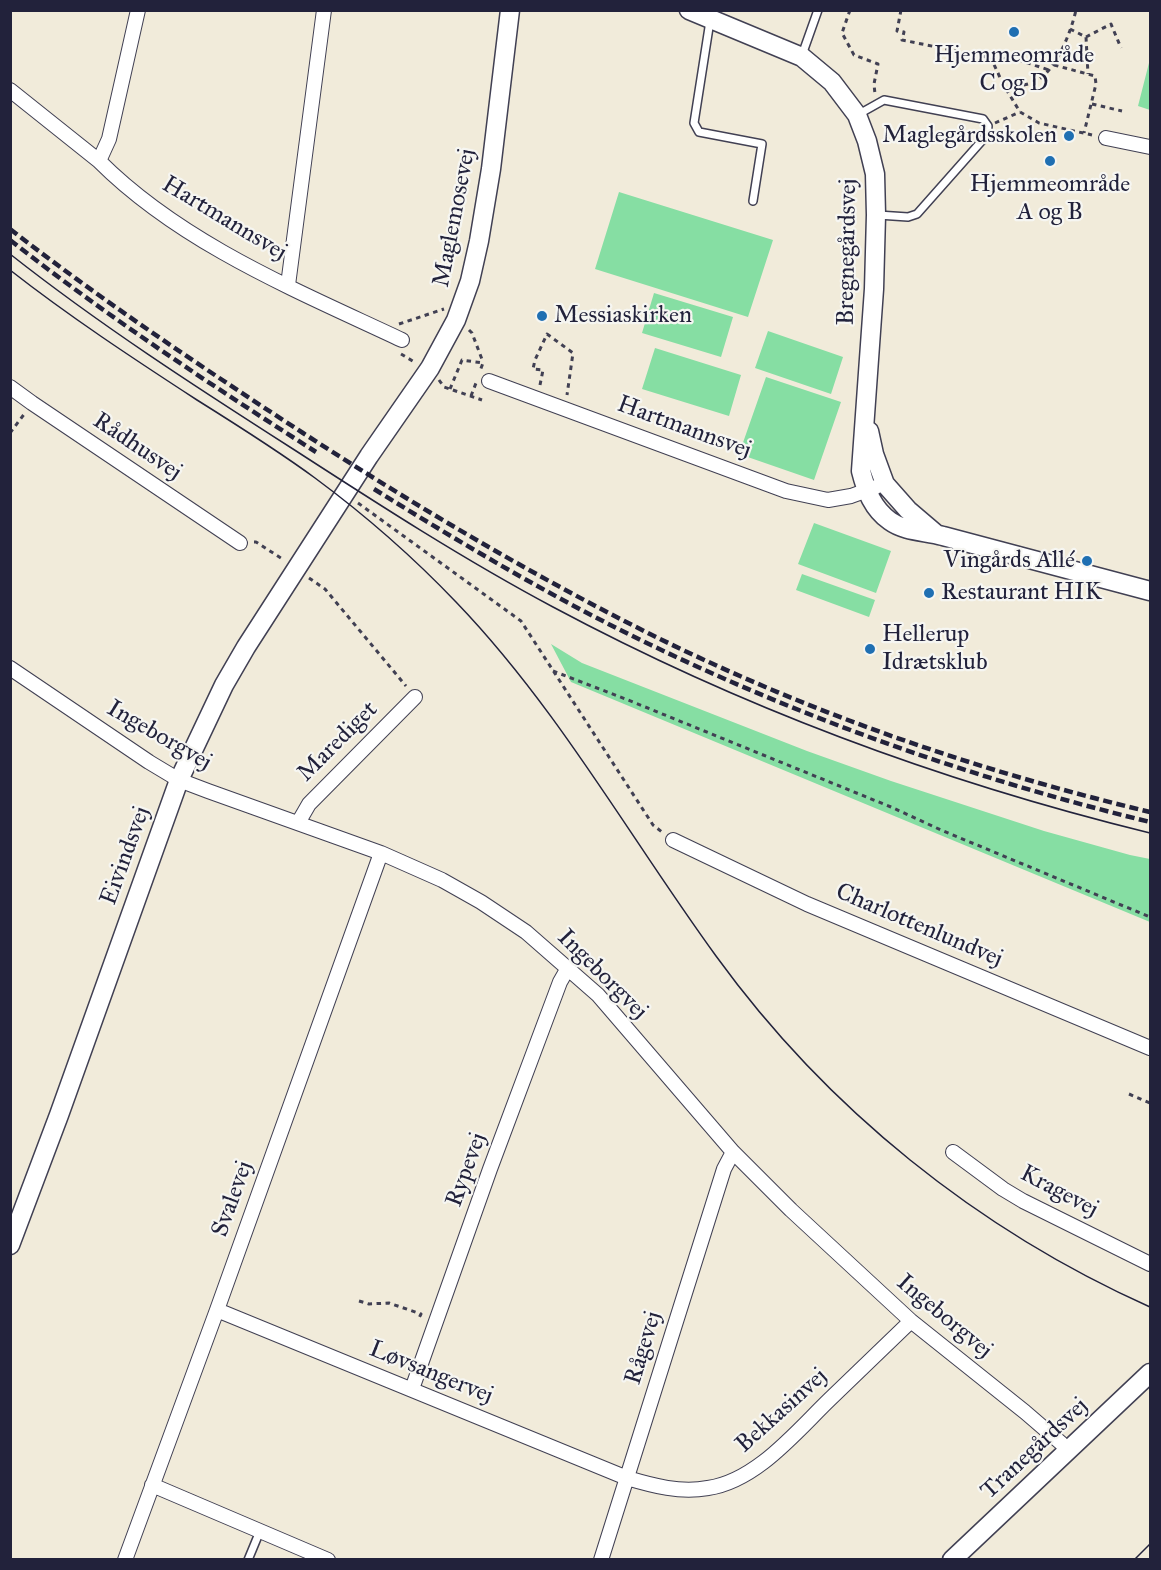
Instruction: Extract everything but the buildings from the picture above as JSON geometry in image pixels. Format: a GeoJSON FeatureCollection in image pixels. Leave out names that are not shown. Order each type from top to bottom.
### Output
{"type":"FeatureCollection","features":[{"type":"Feature","properties":{"kind":"street"},"geometry":{"type":"LineString","coordinates":[[99,162],[109,139],[138,10]]}},
{"type":"Feature","properties":{"kind":"street"},"geometry":{"type":"LineString","coordinates":[[288,285],[324,10]]}},
{"type":"Feature","properties":{"kind":"street","name":"Maglemosevej"},"geometry":{"type":"LineString","coordinates":[[336,506],[430,368],[459,311],[470,281],[491,169],[510,10]]}},
{"type":"Feature","properties":{"kind":"street","name":"Bregnegårdsvej"},"geometry":{"type":"LineString","coordinates":[[689,10],[802,57],[832,82],[857,116],[867,141],[875,174],[874,289],[866,416]]}},
{"type":"Feature","properties":{"kind":"street","name":"Hartmannsvej"},"geometry":{"type":"LineString","coordinates":[[10,90],[171,221],[232,257],[402,340]]}},
{"type":"Feature","properties":{"kind":"street"},"geometry":{"type":"LineString","coordinates":[[1106,138],[1150,147]]}},
{"type":"Feature","properties":{"kind":"street","name":"Hartmannsvej"},"geometry":{"type":"LineString","coordinates":[[489,381],[786,491],[828,500],[851,496],[885,484]]}},
{"type":"Feature","properties":{"kind":"street","name":"Rådhusvej"},"geometry":{"type":"LineString","coordinates":[[10,387],[240,543]]}},
{"type":"Feature","properties":{"kind":"street"},"geometry":{"type":"LineString","coordinates":[[866,416],[874,454],[885,484],[908,510],[937,534]]}},
{"type":"Feature","properties":{"kind":"street"},"geometry":{"type":"LineString","coordinates":[[866,416],[861,471],[866,491],[878,510],[891,522],[903,528],[937,534],[1150,591]]}},
{"type":"Feature","properties":{"kind":"street","name":"Eivindsvej"},"geometry":{"type":"LineString","coordinates":[[10,1245],[56,1124],[179,780],[224,685],[336,506]]}},
{"type":"Feature","properties":{"kind":"street","name":"Ingeborgvej"},"geometry":{"type":"LineString","coordinates":[[10,668],[179,780],[381,853],[442,880],[481,902],[526,932],[598,995],[733,1152],[828,1245],[911,1321],[1025,1412],[1068,1451]]}},
{"type":"Feature","properties":{"kind":"street","name":"Marediget"},"geometry":{"type":"LineString","coordinates":[[298,823],[309,804],[415,697]]}},
{"type":"Feature","properties":{"kind":"street","name":"Charlottenlundvej"},"geometry":{"type":"LineString","coordinates":[[673,840],[807,904],[1150,1048]]}},
{"type":"Feature","properties":{"kind":"street","name":"Svalevej"},"geometry":{"type":"LineString","coordinates":[[124,1560],[217,1310],[381,853]]}},
{"type":"Feature","properties":{"kind":"street","name":"Rypevej"},"geometry":{"type":"LineString","coordinates":[[412,1389],[560,982],[568,968]]}},
{"type":"Feature","properties":{"kind":"street","name":"Rågevej"},"geometry":{"type":"LineString","coordinates":[[601,1560],[724,1169],[733,1152]]}},
{"type":"Feature","properties":{"kind":"street","name":"Kragevej"},"geometry":{"type":"LineString","coordinates":[[953,1152],[1023,1201],[1150,1264]]}},
{"type":"Feature","properties":{"kind":"street","name":"Løvsangervej"},"geometry":{"type":"LineString","coordinates":[[217,1310],[627,1478]]}},
{"type":"Feature","properties":{"kind":"street","name":"Bekkasinvej"},"geometry":{"type":"LineString","coordinates":[[627,1478],[658,1487],[684,1491],[710,1488],[737,1479],[767,1459],[911,1321]]}},
{"type":"Feature","properties":{"kind":"street","name":"Tranegårdsvej"},"geometry":{"type":"LineString","coordinates":[[952,1560],[1150,1373]]}},
{"type":"Feature","properties":{"kind":"street"},"geometry":{"type":"LineString","coordinates":[[152,1485],[328,1560]]}},
{"type":"Feature","properties":{"kind":"lane"},"geometry":{"type":"LineString","coordinates":[[802,57],[818,10]]}},
{"type":"Feature","properties":{"kind":"lane"},"geometry":{"type":"LineString","coordinates":[[711,19],[694,123],[699,132],[762,144],[753,201]]}},
{"type":"Feature","properties":{"kind":"lane"},"geometry":{"type":"LineString","coordinates":[[857,116],[885,100],[983,119],[988,126],[987,135],[917,214],[908,217],[876,215]]}},
{"type":"Feature","properties":{"kind":"lane"},"geometry":{"type":"LineString","coordinates":[[248,1560],[260,1531]]}},
{"type":"Feature","properties":{"kind":"path"},"geometry":{"type":"LineString","coordinates":[[850,10],[842,33],[854,55],[878,64],[874,84],[876,105]]}},
{"type":"Feature","properties":{"kind":"path"},"geometry":{"type":"LineString","coordinates":[[901,10],[897,31],[904,32],[902,40],[991,58],[1016,59],[1049,70]]}},
{"type":"Feature","properties":{"kind":"path"},"geometry":{"type":"LineString","coordinates":[[1006,89],[1036,81],[1054,65],[1076,10]]}},
{"type":"Feature","properties":{"kind":"path"},"geometry":{"type":"LineString","coordinates":[[1086,37],[1111,24],[1121,48]]}},
{"type":"Feature","properties":{"kind":"path"},"geometry":{"type":"LineString","coordinates":[[1070,29],[1086,37]]}},
{"type":"Feature","properties":{"kind":"path"},"geometry":{"type":"LineString","coordinates":[[1086,37],[1088,74]]}},
{"type":"Feature","properties":{"kind":"path"},"geometry":{"type":"LineString","coordinates":[[991,58],[1020,112],[1039,123],[1106,138]]}},
{"type":"Feature","properties":{"kind":"path"},"geometry":{"type":"LineString","coordinates":[[1054,65],[1095,76],[1096,84],[1084,133]]}},
{"type":"Feature","properties":{"kind":"path"},"geometry":{"type":"LineString","coordinates":[[1092,104],[1122,111]]}},
{"type":"Feature","properties":{"kind":"path"},"geometry":{"type":"LineString","coordinates":[[988,126],[1020,112]]}},
{"type":"Feature","properties":{"kind":"path"},"geometry":{"type":"LineString","coordinates":[[380,330],[459,311],[472,333],[489,381]]}},
{"type":"Feature","properties":{"kind":"path"},"geometry":{"type":"LineString","coordinates":[[538,399],[543,370],[533,369],[534,360],[547,334],[573,353],[565,409]]}},
{"type":"Feature","properties":{"kind":"path"},"geometry":{"type":"LineString","coordinates":[[402,340],[401,354],[411,361],[430,368],[444,387],[482,400]]}},
{"type":"Feature","properties":{"kind":"path"},"geometry":{"type":"LineString","coordinates":[[450,389],[462,360],[483,363]]}},
{"type":"Feature","properties":{"kind":"path"},"geometry":{"type":"LineString","coordinates":[[10,434],[32,403]]}},
{"type":"Feature","properties":{"kind":"path"},"geometry":{"type":"LineString","coordinates":[[368,510],[521,621],[652,825],[673,840]]}},
{"type":"Feature","properties":{"kind":"path"},"geometry":{"type":"LineString","coordinates":[[256,542],[296,569]]}},
{"type":"Feature","properties":{"kind":"path"},"geometry":{"type":"LineString","coordinates":[[325,589],[415,697]]}},
{"type":"Feature","properties":{"kind":"path"},"geometry":{"type":"LineString","coordinates":[[553,671],[891,807],[940,830],[1150,917]]}},
{"type":"Feature","properties":{"kind":"path"},"geometry":{"type":"LineString","coordinates":[[1129,1094],[1150,1103]]}},
{"type":"Feature","properties":{"kind":"path"},"geometry":{"type":"LineString","coordinates":[[359,1301],[369,1304],[389,1303],[421,1314],[419,1318]]}},
{"type":"Feature","properties":{"kind":"green space"},"geometry":{"type":"Polygon","coordinates":[[[1150,59],[1150,110],[1138,106],[1150,59]]]}},
{"type":"Feature","properties":{"kind":"green space"},"geometry":{"type":"Polygon","coordinates":[[[619,192],[773,240],[748,317],[595,269],[619,192]]]}},
{"type":"Feature","properties":{"kind":"green space"},"geometry":{"type":"Polygon","coordinates":[[[654,293],[733,317],[721,357],[642,333],[654,293]]]}},
{"type":"Feature","properties":{"kind":"green space"},"geometry":{"type":"Polygon","coordinates":[[[768,331],[843,357],[831,394],[755,368],[768,331]]]}},
{"type":"Feature","properties":{"kind":"green space"},"geometry":{"type":"Polygon","coordinates":[[[655,348],[741,375],[729,416],[642,389],[655,348]]]}},
{"type":"Feature","properties":{"kind":"green space"},"geometry":{"type":"Polygon","coordinates":[[[766,377],[841,402],[814,480],[739,454],[766,377]]]}},
{"type":"Feature","properties":{"kind":"green space"},"geometry":{"type":"Polygon","coordinates":[[[814,523],[891,551],[876,593],[798,564],[814,523]]]}},
{"type":"Feature","properties":{"kind":"green space"},"geometry":{"type":"Polygon","coordinates":[[[802,574],[875,600],[869,617],[796,590],[802,574]]]}},
{"type":"Feature","properties":{"kind":"green space"},"geometry":{"type":"Polygon","coordinates":[[[551,644],[582,663],[807,751],[1044,831],[1150,859],[1150,922],[571,682],[551,644]]]}},
{"type":"Feature","properties":{"kind":"tram line"},"geometry":{"type":"LineString","coordinates":[[10,254],[149,355],[389,511],[519,589],[624,644],[697,678],[844,739],[996,790],[1150,833]]}},
{"type":"Feature","properties":{"kind":"tram line"},"geometry":{"type":"LineString","coordinates":[[10,270],[102,337],[301,468],[334,492],[406,553],[456,602],[528,685],[592,774],[716,956],[759,1012],[806,1065],[910,1160],[966,1202],[1025,1241],[1087,1276],[1150,1307]]}},
{"type":"Feature","properties":{"kind":"tram line"},"geometry":{"type":"LineString","coordinates":[[1134,1560],[1150,1544]]}},
{"type":"Feature","properties":{"kind":"railway"},"geometry":{"type":"LineString","coordinates":[[10,229],[81,283],[154,334],[303,433],[474,538],[605,611],[710,663],[895,737],[1022,778],[1150,812]]}},
{"type":"Feature","properties":{"kind":"railway"},"geometry":{"type":"LineString","coordinates":[[10,240],[160,350],[316,452]]}},
{"type":"Feature","properties":{"kind":"railway"},"geometry":{"type":"LineString","coordinates":[[374,489],[545,590],[711,673],[896,747],[1022,787],[1150,822]]}},
{"type":"Feature","properties":{"kind":"place","name":"Hjemmeområde C og D"},"geometry":{"type":"Point","coordinates":[1014,32]}},
{"type":"Feature","properties":{"kind":"place","name":"Maglegårdsskolen"},"geometry":{"type":"Point","coordinates":[1069,136]}},
{"type":"Feature","properties":{"kind":"place","name":"Hjemmeområde A og B"},"geometry":{"type":"Point","coordinates":[1050,161]}},
{"type":"Feature","properties":{"kind":"place","name":"Messiaskirken"},"geometry":{"type":"Point","coordinates":[542,316]}},
{"type":"Feature","properties":{"kind":"place","name":"Vingårds Allé"},"geometry":{"type":"Point","coordinates":[1087,561]}},
{"type":"Feature","properties":{"kind":"place","name":"Restaurant HIK"},"geometry":{"type":"Point","coordinates":[929,593]}},
{"type":"Feature","properties":{"kind":"place","name":"Hellerup Idrætsklub"},"geometry":{"type":"Point","coordinates":[870,649]}}]}
